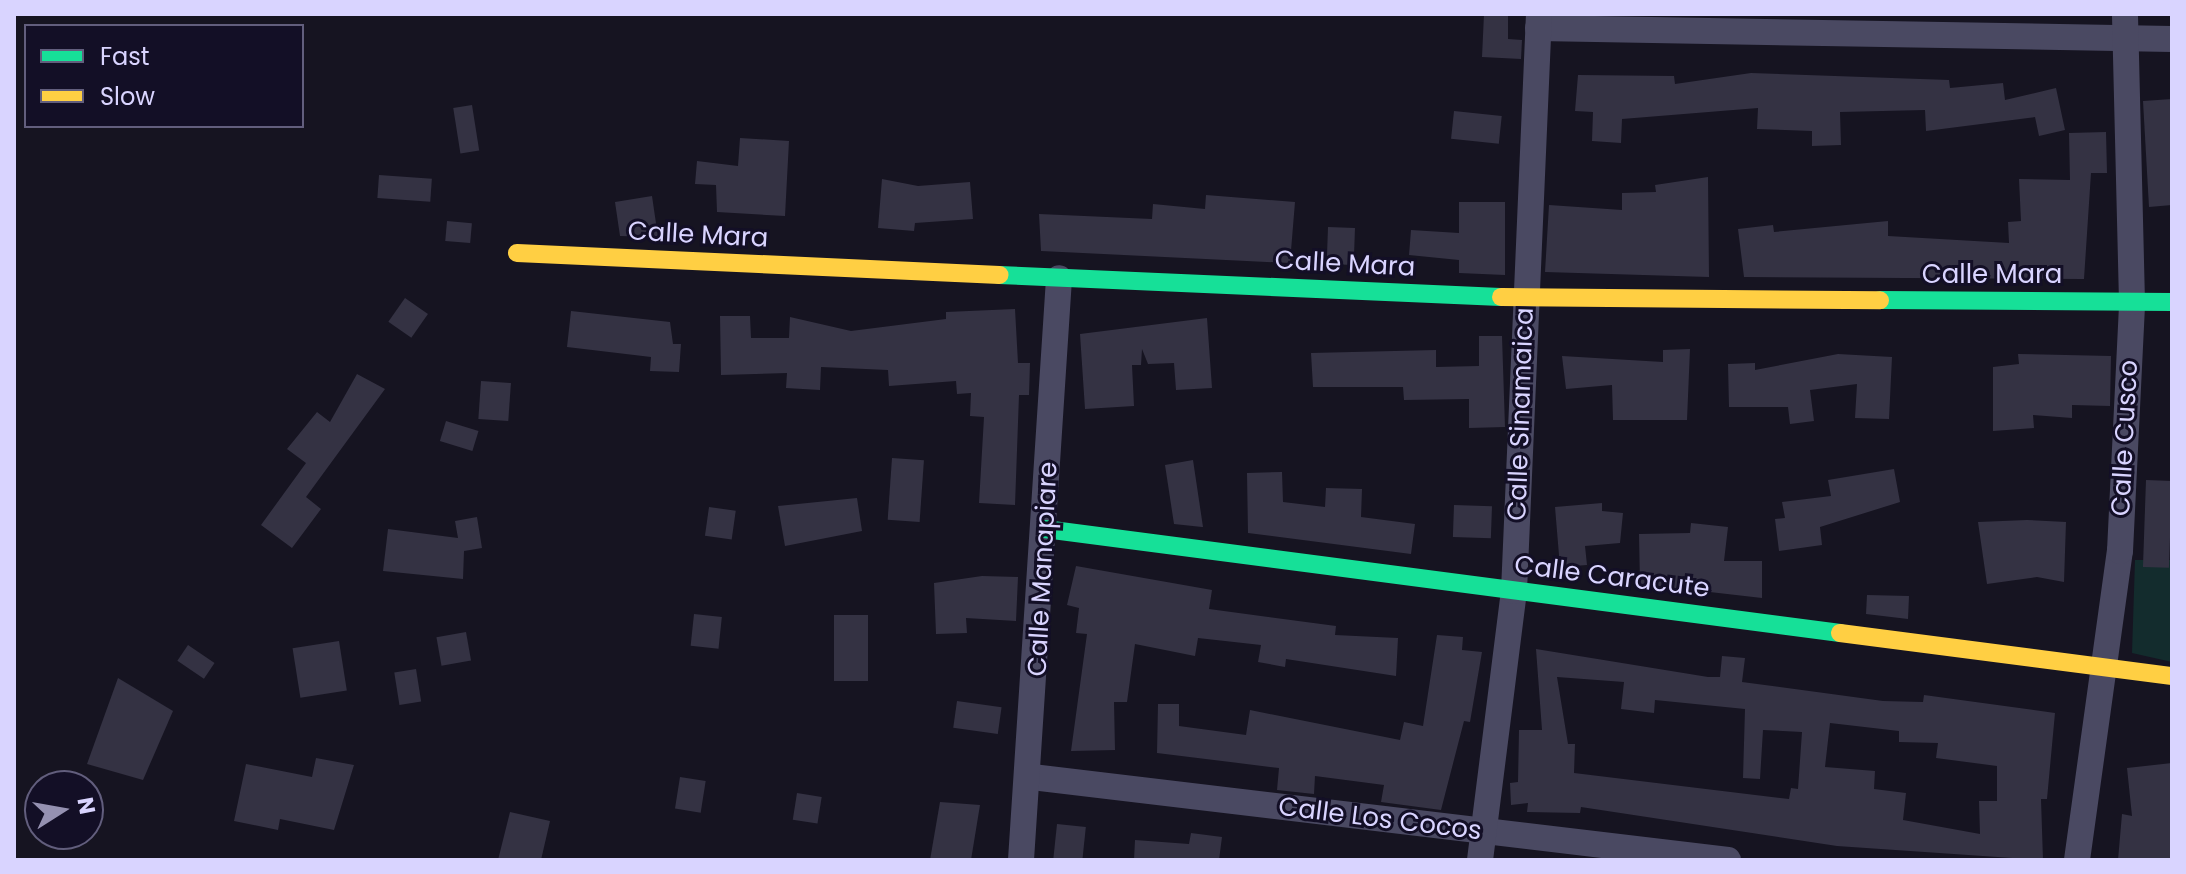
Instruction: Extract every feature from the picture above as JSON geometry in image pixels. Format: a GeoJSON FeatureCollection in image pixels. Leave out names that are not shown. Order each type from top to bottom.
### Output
{"type":"FeatureCollection","features":[{"type":"Feature","properties":{"kind":"street"},"geometry":{"type":"LineString","coordinates":[[1538,21],[2125,26],[2172,39]]}},
{"type":"Feature","properties":{"kind":"street","name":"Calle Sinamaica"},"geometry":{"type":"LineString","coordinates":[[1480,860],[1514,591],[1538,21]]}},
{"type":"Feature","properties":{"kind":"street","name":"Calle Cusco"},"geometry":{"type":"LineString","coordinates":[[2077,860],[2120,551],[2132,302],[2125,26]]}},
{"type":"Feature","properties":{"kind":"street","name":"Calle Mara"},"geometry":{"type":"LineString","coordinates":[[517,253],[1525,298],[2172,302]]}},
{"type":"Feature","properties":{"kind":"street","name":"Calle Manapiare"},"geometry":{"type":"LineString","coordinates":[[1021,860],[1032,777],[1059,278]]}},
{"type":"Feature","properties":{"kind":"street","name":"Calle Caracute"},"geometry":{"type":"LineString","coordinates":[[1045,529],[2172,676]]}},
{"type":"Feature","properties":{"kind":"street","name":"Calle Los Cocos"},"geometry":{"type":"LineString","coordinates":[[1032,777],[1728,860]]}},
{"type":"Feature","properties":{"kind":"green space"},"geometry":{"type":"Polygon","coordinates":[[[2135,560],[2172,560],[2172,662],[2132,653],[2135,560]]]}},
{"type":"Feature","properties":{"kind":"building"},"geometry":{"type":"Polygon","coordinates":[[[1484,14],[1508,14],[1508,39],[1522,40],[1521,59],[1482,57],[1484,14]]]}},
{"type":"Feature","properties":{"kind":"building"},"geometry":{"type":"Polygon","coordinates":[[[1751,73],[1949,80],[1950,88],[2003,83],[2005,100],[2056,88],[2065,130],[2039,136],[2035,117],[1926,131],[1925,110],[1840,112],[1841,145],[1812,146],[1812,131],[1757,129],[1758,108],[1622,119],[1621,143],[1592,141],[1593,112],[1575,111],[1578,75],[1674,76],[1675,84],[1751,73]]]}},
{"type":"Feature","properties":{"kind":"building"},"geometry":{"type":"Polygon","coordinates":[[[2172,99],[2172,205],[2149,207],[2143,101],[2172,99]]]}},
{"type":"Feature","properties":{"kind":"building"},"geometry":{"type":"Polygon","coordinates":[[[472,105],[479,150],[460,153],[453,108],[472,105]]]}},
{"type":"Feature","properties":{"kind":"building"},"geometry":{"type":"Polygon","coordinates":[[[1454,111],[1502,116],[1499,144],[1451,139],[1454,111]]]}},
{"type":"Feature","properties":{"kind":"building"},"geometry":{"type":"Polygon","coordinates":[[[2106,132],[2107,173],[2091,173],[2084,279],[1744,277],[1738,229],[1773,225],[1774,232],[1888,221],[1888,236],[2009,243],[2008,222],[2021,221],[2019,179],[2070,180],[2069,133],[2106,132]]]}},
{"type":"Feature","properties":{"kind":"building"},"geometry":{"type":"Polygon","coordinates":[[[740,138],[789,141],[785,216],[717,212],[716,185],[695,184],[697,161],[738,166],[740,138]]]}},
{"type":"Feature","properties":{"kind":"building"},"geometry":{"type":"Polygon","coordinates":[[[379,175],[432,179],[430,202],[377,198],[379,175]]]}},
{"type":"Feature","properties":{"kind":"building"},"geometry":{"type":"Polygon","coordinates":[[[1708,177],[1709,277],[1545,272],[1549,205],[1622,210],[1622,193],[1656,192],[1655,185],[1708,177]]]}},
{"type":"Feature","properties":{"kind":"building"},"geometry":{"type":"Polygon","coordinates":[[[882,179],[918,186],[970,182],[973,219],[915,223],[914,231],[878,228],[882,179]]]}},
{"type":"Feature","properties":{"kind":"building"},"geometry":{"type":"Polygon","coordinates":[[[1206,195],[1295,202],[1290,263],[1041,251],[1039,214],[1152,219],[1153,204],[1205,209],[1206,195]]]}},
{"type":"Feature","properties":{"kind":"building"},"geometry":{"type":"Polygon","coordinates":[[[652,196],[658,237],[620,236],[615,202],[652,196]]]}},
{"type":"Feature","properties":{"kind":"building"},"geometry":{"type":"Polygon","coordinates":[[[1459,202],[1505,202],[1505,275],[1459,273],[1459,260],[1409,255],[1411,230],[1459,233],[1459,202]]]}},
{"type":"Feature","properties":{"kind":"building"},"geometry":{"type":"Polygon","coordinates":[[[447,221],[472,223],[470,243],[445,241],[447,221]]]}},
{"type":"Feature","properties":{"kind":"building"},"geometry":{"type":"Polygon","coordinates":[[[1328,227],[1355,228],[1354,265],[1327,264],[1328,227]]]}},
{"type":"Feature","properties":{"kind":"building"},"geometry":{"type":"Polygon","coordinates":[[[405,298],[428,314],[411,338],[388,322],[405,298]]]}},
{"type":"Feature","properties":{"kind":"building"},"geometry":{"type":"Polygon","coordinates":[[[1015,309],[1018,363],[1030,363],[1029,395],[1019,395],[1015,505],[979,503],[984,417],[970,416],[971,393],[957,394],[956,381],[889,386],[888,370],[821,367],[820,390],[786,388],[787,373],[721,375],[720,316],[750,316],[751,338],[789,338],[790,317],[851,331],[946,319],[946,312],[1015,309]]]}},
{"type":"Feature","properties":{"kind":"building"},"geometry":{"type":"Polygon","coordinates":[[[571,311],[670,322],[673,344],[681,344],[679,372],[650,371],[651,357],[567,347],[571,311]]]}},
{"type":"Feature","properties":{"kind":"building"},"geometry":{"type":"Polygon","coordinates":[[[1207,318],[1212,388],[1176,390],[1174,363],[1148,364],[1142,349],[1141,365],[1132,365],[1134,406],[1085,409],[1080,334],[1207,318]]]}},
{"type":"Feature","properties":{"kind":"building"},"geometry":{"type":"Polygon","coordinates":[[[1479,336],[1502,336],[1505,427],[1469,428],[1469,399],[1404,400],[1403,387],[1313,387],[1311,353],[1436,350],[1436,367],[1479,366],[1479,336]]]}},
{"type":"Feature","properties":{"kind":"building"},"geometry":{"type":"Polygon","coordinates":[[[1690,349],[1687,420],[1613,420],[1612,385],[1566,389],[1562,356],[1663,362],[1663,350],[1690,349]]]}},
{"type":"Feature","properties":{"kind":"building"},"geometry":{"type":"Polygon","coordinates":[[[1838,354],[1892,357],[1889,419],[1855,418],[1857,384],[1810,390],[1814,421],[1790,424],[1788,407],[1729,407],[1728,364],[1755,363],[1755,370],[1838,354]]]}},
{"type":"Feature","properties":{"kind":"building"},"geometry":{"type":"Polygon","coordinates":[[[2018,354],[2111,356],[2110,406],[2072,405],[2072,418],[2033,415],[2034,428],[1993,431],[1993,367],[2019,364],[2018,354]]]}},
{"type":"Feature","properties":{"kind":"building"},"geometry":{"type":"Polygon","coordinates":[[[357,374],[385,389],[306,497],[321,509],[292,548],[261,525],[306,463],[287,449],[317,412],[330,422],[357,374]]]}},
{"type":"Feature","properties":{"kind":"building"},"geometry":{"type":"Polygon","coordinates":[[[481,381],[511,383],[508,421],[478,419],[481,381]]]}},
{"type":"Feature","properties":{"kind":"building"},"geometry":{"type":"Polygon","coordinates":[[[446,421],[479,431],[472,451],[440,441],[446,421]]]}},
{"type":"Feature","properties":{"kind":"building"},"geometry":{"type":"Polygon","coordinates":[[[892,458],[924,460],[920,522],[888,520],[892,458]]]}},
{"type":"Feature","properties":{"kind":"building"},"geometry":{"type":"Polygon","coordinates":[[[1193,460],[1203,527],[1174,524],[1165,465],[1193,460]]]}},
{"type":"Feature","properties":{"kind":"building"},"geometry":{"type":"Polygon","coordinates":[[[1894,469],[1900,502],[1820,527],[1822,545],[1779,551],[1775,519],[1785,518],[1782,502],[1831,496],[1828,480],[1894,469]]]}},
{"type":"Feature","properties":{"kind":"building"},"geometry":{"type":"Polygon","coordinates":[[[1282,472],[1283,502],[1325,507],[1326,488],[1362,489],[1361,517],[1415,524],[1411,554],[1248,533],[1247,473],[1282,472]]]}},
{"type":"Feature","properties":{"kind":"building"},"geometry":{"type":"Polygon","coordinates":[[[2146,480],[2172,481],[2169,568],[2143,567],[2146,480]]]}},
{"type":"Feature","properties":{"kind":"building"},"geometry":{"type":"Polygon","coordinates":[[[857,498],[862,531],[785,546],[778,506],[857,498]]]}},
{"type":"Feature","properties":{"kind":"building"},"geometry":{"type":"Polygon","coordinates":[[[1602,503],[1602,511],[1623,513],[1620,543],[1585,546],[1587,565],[1560,567],[1555,507],[1602,503]]]}},
{"type":"Feature","properties":{"kind":"building"},"geometry":{"type":"Polygon","coordinates":[[[1454,505],[1492,506],[1491,538],[1453,537],[1454,505]]]}},
{"type":"Feature","properties":{"kind":"building"},"geometry":{"type":"Polygon","coordinates":[[[709,507],[736,511],[732,539],[705,536],[709,507]]]}},
{"type":"Feature","properties":{"kind":"building"},"geometry":{"type":"Polygon","coordinates":[[[477,517],[482,548],[464,551],[463,579],[383,571],[388,529],[458,538],[455,521],[477,517]]]}},
{"type":"Feature","properties":{"kind":"building"},"geometry":{"type":"Polygon","coordinates":[[[1978,522],[2066,522],[2064,582],[2037,577],[1987,584],[1978,522]]]}},
{"type":"Feature","properties":{"kind":"building"},"geometry":{"type":"Polygon","coordinates":[[[1691,523],[1728,527],[1724,561],[1762,561],[1762,598],[1640,584],[1639,534],[1690,533],[1691,523]]]}},
{"type":"Feature","properties":{"kind":"building"},"geometry":{"type":"Polygon","coordinates":[[[1076,566],[1212,590],[1209,609],[1336,626],[1335,635],[1398,638],[1396,676],[1286,659],[1285,667],[1258,662],[1261,645],[1198,638],[1195,656],[1135,644],[1127,702],[1114,702],[1115,750],[1071,751],[1087,634],[1076,633],[1079,608],[1067,605],[1076,566]]]}},
{"type":"Feature","properties":{"kind":"building"},"geometry":{"type":"Polygon","coordinates":[[[982,576],[1018,577],[1016,621],[966,618],[967,633],[936,634],[934,583],[982,576]]]}},
{"type":"Feature","properties":{"kind":"building"},"geometry":{"type":"Polygon","coordinates":[[[1867,595],[1909,596],[1908,619],[1866,614],[1867,595]]]}},
{"type":"Feature","properties":{"kind":"building"},"geometry":{"type":"Polygon","coordinates":[[[694,614],[722,617],[719,649],[691,646],[694,614]]]}},
{"type":"Feature","properties":{"kind":"building"},"geometry":{"type":"Polygon","coordinates":[[[834,615],[868,615],[868,681],[834,681],[834,615]]]}},
{"type":"Feature","properties":{"kind":"building"},"geometry":{"type":"Polygon","coordinates":[[[466,632],[471,661],[441,666],[436,637],[466,632]]]}},
{"type":"Feature","properties":{"kind":"building"},"geometry":{"type":"Polygon","coordinates":[[[1437,635],[1463,637],[1462,650],[1482,652],[1470,722],[1464,721],[1441,810],[1381,802],[1384,785],[1315,776],[1314,794],[1277,790],[1279,768],[1157,753],[1158,704],[1179,704],[1179,726],[1246,735],[1250,710],[1400,740],[1404,722],[1423,726],[1437,635]]]}},
{"type":"Feature","properties":{"kind":"building"},"geometry":{"type":"Polygon","coordinates":[[[339,641],[347,690],[300,698],[293,648],[339,641]]]}},
{"type":"Feature","properties":{"kind":"building"},"geometry":{"type":"Polygon","coordinates":[[[188,645],[215,663],[204,679],[177,661],[188,645]]]}},
{"type":"Feature","properties":{"kind":"building"},"geometry":{"type":"Polygon","coordinates":[[[1536,649],[1708,677],[1720,677],[1722,656],[1745,658],[1742,682],[1883,701],[1923,702],[1924,695],[2055,713],[2047,799],[2041,799],[2043,860],[1837,846],[1581,807],[1580,813],[1527,812],[1528,803],[1511,805],[1510,783],[1518,782],[1519,730],[1542,730],[1536,649]],[[1557,677],[1568,744],[1575,744],[1574,773],[1789,799],[1791,788],[1798,789],[1802,732],[1763,730],[1760,779],[1743,778],[1745,709],[1655,700],[1654,713],[1621,709],[1624,682],[1557,677]],[[1830,723],[1825,767],[1875,771],[1874,789],[1906,793],[1903,820],[1980,834],[1979,801],[1997,801],[1997,766],[1936,758],[1938,743],[1899,742],[1899,731],[1830,723]]]}},
{"type":"Feature","properties":{"kind":"building"},"geometry":{"type":"Polygon","coordinates":[[[416,669],[421,702],[399,705],[394,672],[416,669]]]}},
{"type":"Feature","properties":{"kind":"building"},"geometry":{"type":"Polygon","coordinates":[[[118,678],[173,711],[143,780],[87,764],[118,678]]]}},
{"type":"Feature","properties":{"kind":"building"},"geometry":{"type":"Polygon","coordinates":[[[957,701],[1002,707],[998,734],[953,728],[957,701]]]}},
{"type":"Feature","properties":{"kind":"building"},"geometry":{"type":"Polygon","coordinates":[[[316,758],[354,765],[334,830],[280,819],[278,830],[234,821],[246,764],[312,777],[316,758]]]}},
{"type":"Feature","properties":{"kind":"building"},"geometry":{"type":"Polygon","coordinates":[[[2172,763],[2170,860],[2118,860],[2122,814],[2132,816],[2127,768],[2172,763]]]}},
{"type":"Feature","properties":{"kind":"building"},"geometry":{"type":"Polygon","coordinates":[[[680,777],[706,781],[701,813],[675,809],[680,777]]]}},
{"type":"Feature","properties":{"kind":"building"},"geometry":{"type":"Polygon","coordinates":[[[797,793],[822,797],[817,824],[793,820],[797,793]]]}},
{"type":"Feature","properties":{"kind":"building"},"geometry":{"type":"Polygon","coordinates":[[[940,802],[980,805],[971,860],[930,860],[940,802]]]}},
{"type":"Feature","properties":{"kind":"building"},"geometry":{"type":"Polygon","coordinates":[[[510,812],[550,821],[541,860],[498,860],[510,812]]]}},
{"type":"Feature","properties":{"kind":"building"},"geometry":{"type":"Polygon","coordinates":[[[1057,824],[1086,827],[1082,860],[1053,860],[1057,824]]]}},
{"type":"Feature","properties":{"kind":"building"},"geometry":{"type":"Polygon","coordinates":[[[1191,833],[1222,837],[1219,860],[1134,860],[1135,840],[1189,844],[1191,833]]]}},
{"type":"Feature","properties":{"kind":"traffic: fast"},"geometry":{"type":"LineString","coordinates":[[999,275],[1501,297]]}},
{"type":"Feature","properties":{"kind":"traffic: fast"},"geometry":{"type":"LineString","coordinates":[[1880,300],[2172,302]]}},
{"type":"Feature","properties":{"kind":"traffic: fast"},"geometry":{"type":"LineString","coordinates":[[1045,529],[1840,633]]}},
{"type":"Feature","properties":{"kind":"traffic: slow"},"geometry":{"type":"LineString","coordinates":[[517,253],[999,275]]}},
{"type":"Feature","properties":{"kind":"traffic: slow"},"geometry":{"type":"LineString","coordinates":[[1501,297],[1880,300]]}},
{"type":"Feature","properties":{"kind":"traffic: slow"},"geometry":{"type":"LineString","coordinates":[[1840,633],[2172,676]]}}]}
